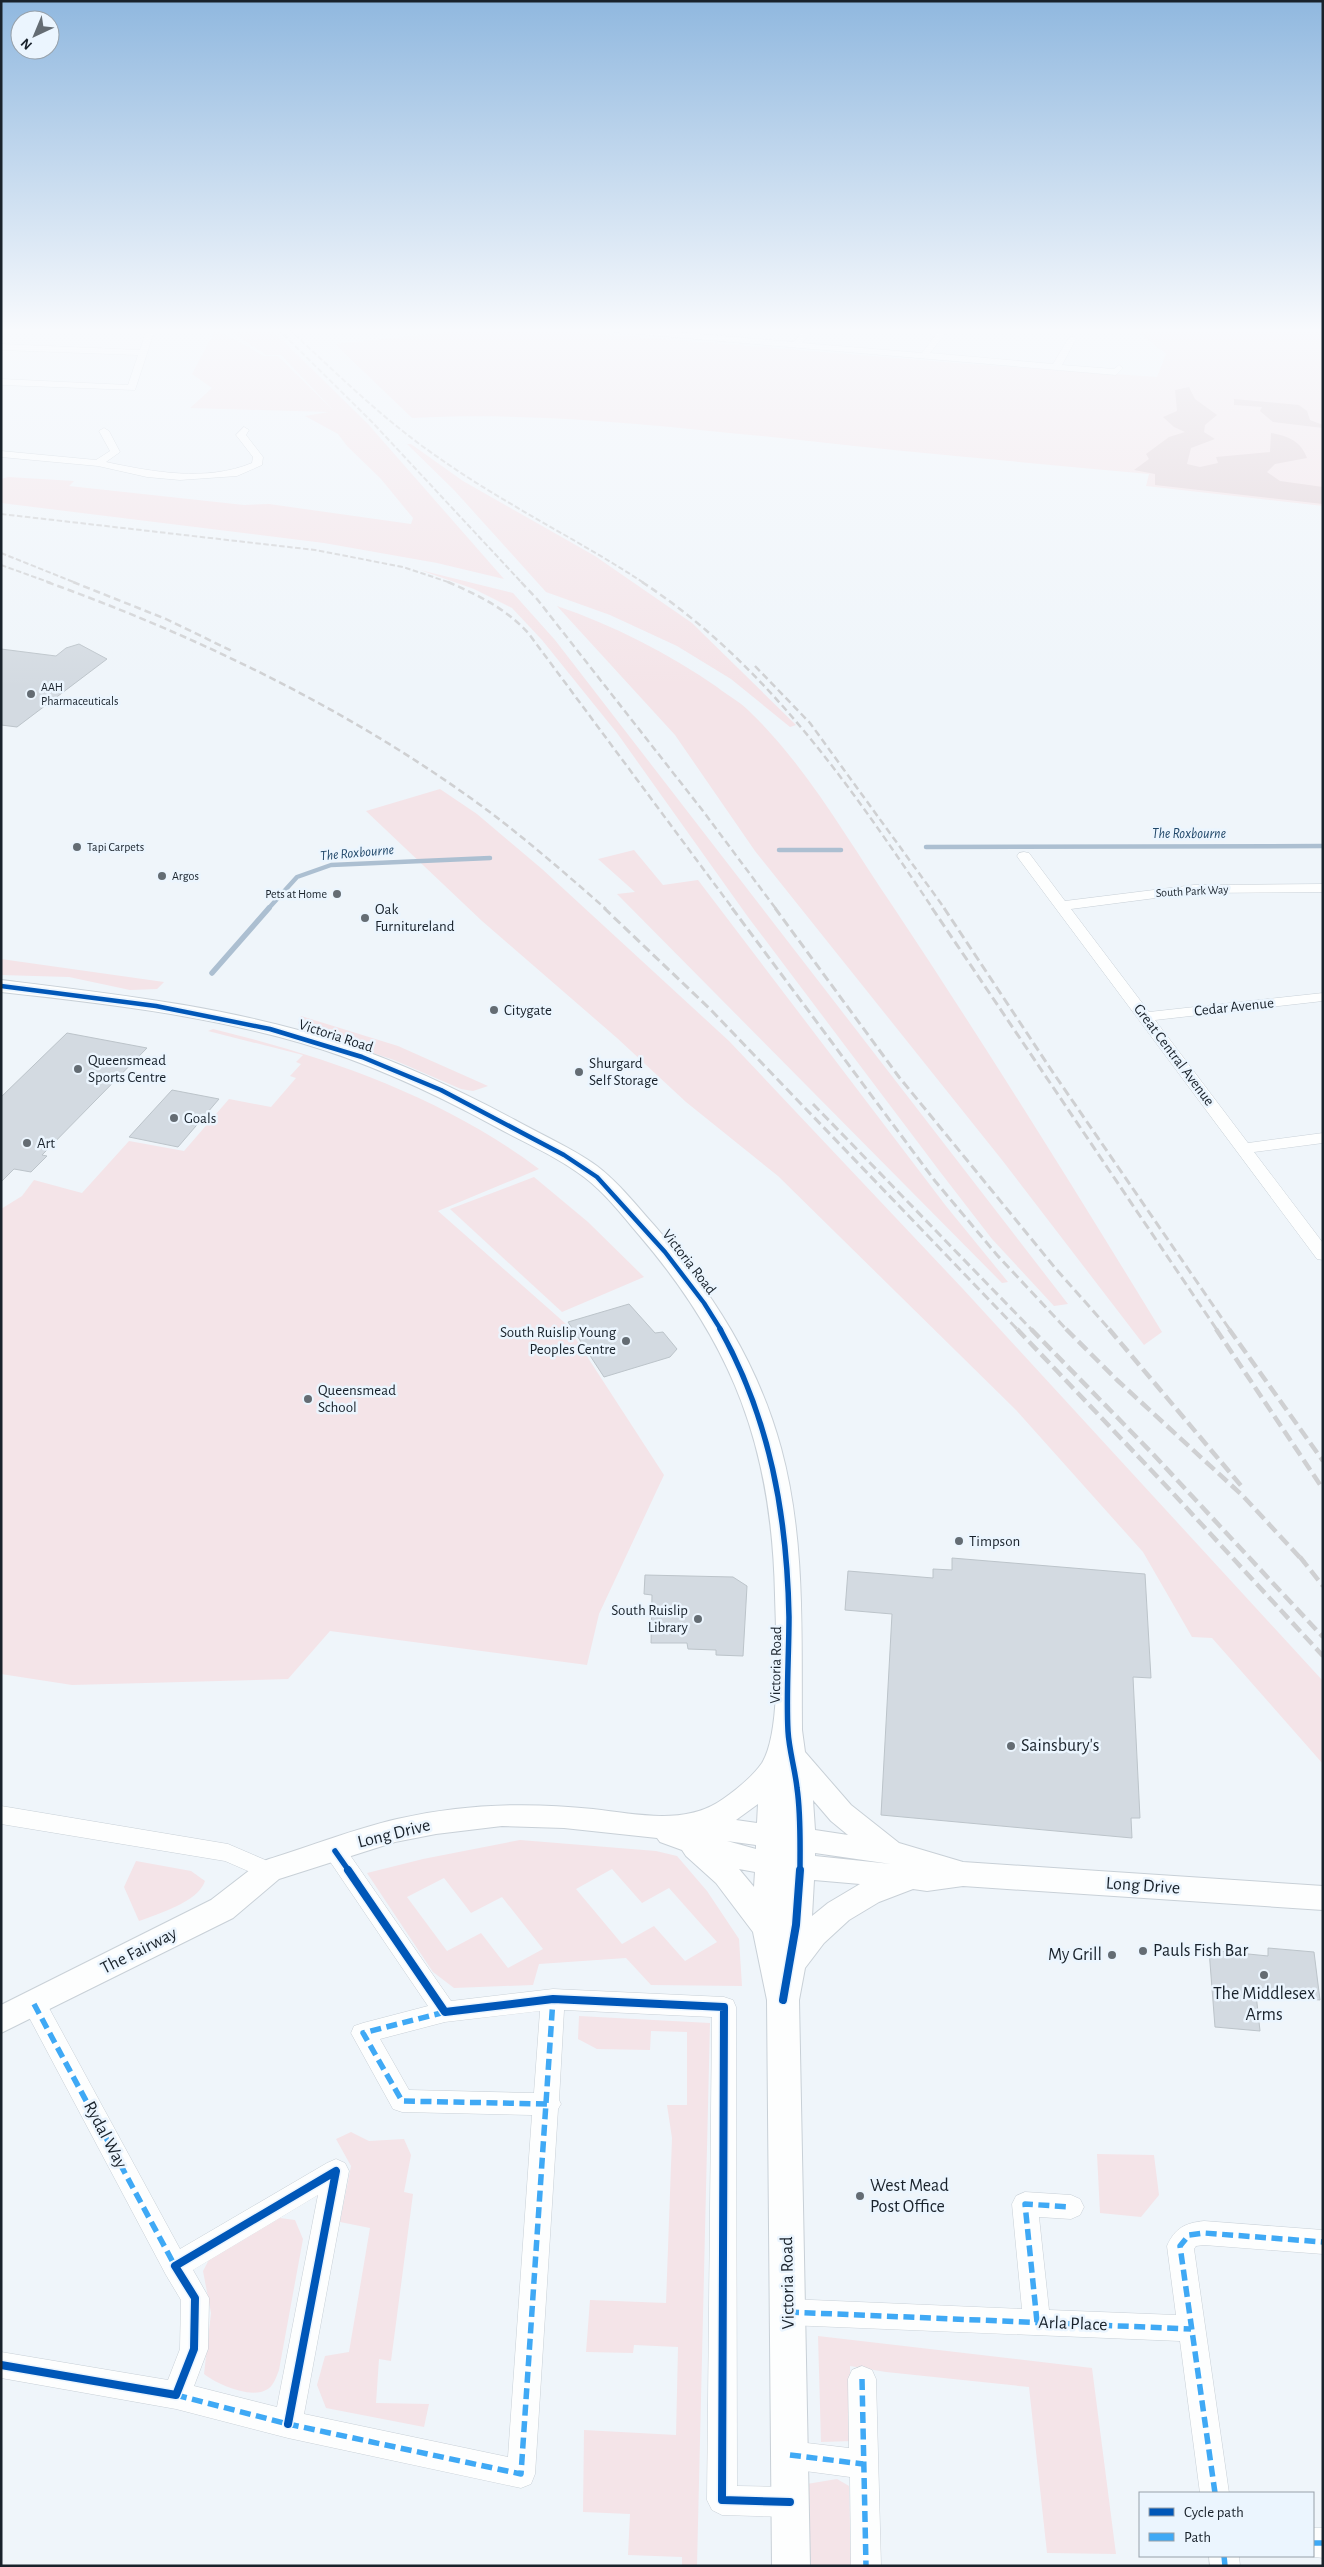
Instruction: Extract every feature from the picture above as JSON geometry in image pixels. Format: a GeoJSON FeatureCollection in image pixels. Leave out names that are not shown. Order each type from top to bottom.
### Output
{"type":"FeatureCollection","features":[{"type":"Feature","properties":{"kind":"street"},"geometry":{"type":"LineString","coordinates":[[98,463],[115,452],[113,449]]}},
{"type":"Feature","properties":{"kind":"street"},"geometry":{"type":"LineString","coordinates":[[1,454],[98,463],[164,476],[197,477],[236,473],[252,469],[259,461],[251,449]]}},
{"type":"Feature","properties":{"kind":"street","name":"Great Central Avenue"},"geometry":{"type":"LineString","coordinates":[[1024,856],[1323,1256]]}},
{"type":"Feature","properties":{"kind":"street","name":"South Park Way"},"geometry":{"type":"LineString","coordinates":[[1062,906],[1194,889],[1323,888]]}},
{"type":"Feature","properties":{"kind":"street","name":"Victoria Road"},"geometry":{"type":"LineString","coordinates":[[1,986],[166,1007],[308,1039],[366,1058],[486,1112],[591,1172],[615,1194],[676,1262],[703,1298],[747,1381],[770,1453],[784,1526],[790,1608],[784,1754],[771,1835],[790,1857]]}},
{"type":"Feature","properties":{"kind":"street","name":"Cedar Avenue"},"geometry":{"type":"LineString","coordinates":[[1146,1017],[1323,997]]}},
{"type":"Feature","properties":{"kind":"street"},"geometry":{"type":"LineString","coordinates":[[1244,1149],[1323,1138]]}},
{"type":"Feature","properties":{"kind":"street"},"geometry":{"type":"LineString","coordinates":[[666,1830],[707,1821],[724,1814],[742,1802],[784,1754],[841,1813],[891,1852]]}},
{"type":"Feature","properties":{"kind":"street","name":"Victoria Road"},"geometry":{"type":"LineString","coordinates":[[784,1754],[798,1791],[790,1857],[793,1962],[784,2000]]}},
{"type":"Feature","properties":{"kind":"street"},"geometry":{"type":"LineString","coordinates":[[1,1814],[228,1853],[269,1871]]}},
{"type":"Feature","properties":{"kind":"street","name":"Long Drive"},"geometry":{"type":"LineString","coordinates":[[269,1871],[395,1831],[436,1823],[502,1816],[564,1817],[666,1830],[771,1835]]}},
{"type":"Feature","properties":{"kind":"street"},"geometry":{"type":"LineString","coordinates":[[666,1830],[716,1864],[753,1905],[768,1929]]}},
{"type":"Feature","properties":{"kind":"street","name":"Long Drive"},"geometry":{"type":"LineString","coordinates":[[666,1830],[739,1857],[790,1857],[891,1852],[964,1874]]}},
{"type":"Feature","properties":{"kind":"street"},"geometry":{"type":"LineString","coordinates":[[335,1850],[444,2012]]}},
{"type":"Feature","properties":{"kind":"street","name":"Victoria Road"},"geometry":{"type":"LineString","coordinates":[[790,1857],[768,1929],[784,2000],[791,2566]]}},
{"type":"Feature","properties":{"kind":"street","name":"Long Drive"},"geometry":{"type":"LineString","coordinates":[[790,1857],[927,1879],[964,1874],[1323,1898]]}},
{"type":"Feature","properties":{"kind":"street","name":"The Fairway"},"geometry":{"type":"LineString","coordinates":[[1,2020],[222,1909],[269,1871]]}},
{"type":"Feature","properties":{"kind":"street"},"geometry":{"type":"LineString","coordinates":[[793,1962],[804,1942],[818,1927],[854,1901],[872,1891],[899,1883],[927,1879]]}},
{"type":"Feature","properties":{"kind":"street"},"geometry":{"type":"LineString","coordinates":[[1,2365],[176,2395],[288,2424],[521,2474],[554,1999]]}},
{"type":"Feature","properties":{"kind":"street"},"geometry":{"type":"LineString","coordinates":[[548,2104],[402,2102],[363,2032],[444,2012],[554,1999],[724,2007],[722,2500],[790,2502]]}},
{"type":"Feature","properties":{"kind":"street","name":"Rydal Way"},"geometry":{"type":"LineString","coordinates":[[34,2004],[175,2266],[195,2298],[194,2349],[176,2395]]}},
{"type":"Feature","properties":{"kind":"street"},"geometry":{"type":"LineString","coordinates":[[175,2266],[336,2171],[288,2424]]}},
{"type":"Feature","properties":{"kind":"street"},"geometry":{"type":"LineString","coordinates":[[1037,2322],[1025,2204],[1071,2207]]}},
{"type":"Feature","properties":{"kind":"street"},"geometry":{"type":"LineString","coordinates":[[1215,2492],[1180,2246],[1189,2235],[1204,2233],[1323,2242]]}},
{"type":"Feature","properties":{"kind":"street","name":"Arla Place"},"geometry":{"type":"LineString","coordinates":[[788,2312],[1191,2329]]}},
{"type":"Feature","properties":{"kind":"street"},"geometry":{"type":"LineString","coordinates":[[862,2378],[866,2566]]}},
{"type":"Feature","properties":{"kind":"street"},"geometry":{"type":"LineString","coordinates":[[790,2455],[863,2464]]}},
{"type":"Feature","properties":{"kind":"shaded area"},"geometry":{"type":"Polygon","coordinates":[[[350,449],[390,449],[504,579],[437,563],[324,543],[1,503],[1,479],[8,477],[74,481],[69,486],[244,505],[269,504],[411,524],[413,518],[381,479],[350,449]]]}},
{"type":"Feature","properties":{"kind":"shaded area"},"geometry":{"type":"Polygon","coordinates":[[[412,449],[418,449],[463,481],[595,556],[692,623],[796,725],[790,727],[731,679],[677,646],[610,615],[546,592],[454,490],[412,449]]]}},
{"type":"Feature","properties":{"kind":"shaded area"},"geometry":{"type":"Polygon","coordinates":[[[882,449],[1323,449],[1323,506],[1146,486],[1149,474],[882,449]]]}},
{"type":"Feature","properties":{"kind":"shaded area"},"geometry":{"type":"Polygon","coordinates":[[[1153,449],[1191,449],[1187,464],[1200,467],[1218,463],[1216,457],[1270,452],[1270,449],[1302,449],[1307,458],[1275,464],[1267,472],[1280,481],[1323,487],[1323,504],[1155,485],[1155,474],[1134,470],[1149,459],[1146,454],[1153,449]]]}},
{"type":"Feature","properties":{"kind":"shaded area"},"geometry":{"type":"Polygon","coordinates":[[[420,570],[513,593],[555,640],[1068,1304],[1054,1306],[992,1239],[748,917],[617,733],[542,640],[512,608],[474,589],[420,570]]]}},
{"type":"Feature","properties":{"kind":"shaded area"},"geometry":{"type":"Polygon","coordinates":[[[557,606],[599,622],[660,651],[717,687],[744,707],[789,754],[825,803],[961,1011],[1162,1332],[1144,1345],[1002,1160],[755,851],[675,735],[557,606]]]}},
{"type":"Feature","properties":{"kind":"shaded area"},"geometry":{"type":"Polygon","coordinates":[[[440,789],[477,814],[542,869],[729,1041],[963,1289],[1323,1681],[1323,1764],[1212,1638],[1192,1637],[1143,1552],[1016,1410],[778,1176],[686,1102],[617,1038],[482,921],[366,811],[440,789]]]}},
{"type":"Feature","properties":{"kind":"shaded area"},"geometry":{"type":"Polygon","coordinates":[[[634,850],[663,885],[698,880],[946,1206],[1008,1282],[1002,1283],[617,894],[635,892],[598,859],[634,850]]]}},
{"type":"Feature","properties":{"kind":"shaded area"},"geometry":{"type":"Polygon","coordinates":[[[1,959],[164,982],[157,989],[130,990],[69,977],[1,975],[1,959]]]}},
{"type":"Feature","properties":{"kind":"shaded area"},"geometry":{"type":"Polygon","coordinates":[[[301,1016],[398,1046],[488,1086],[473,1091],[461,1089],[394,1060],[303,1030],[298,1023],[301,1016]]]}},
{"type":"Feature","properties":{"kind":"shaded area","name":"Queensmead School"},"geometry":{"type":"Polygon","coordinates":[[[213,1029],[299,1053],[383,1082],[424,1100],[464,1121],[502,1143],[539,1169],[438,1211],[566,1324],[664,1475],[599,1614],[587,1665],[330,1631],[288,1679],[72,1685],[1,1674],[1,1209],[22,1196],[34,1180],[82,1193],[129,1141],[184,1151],[229,1099],[271,1107],[296,1078],[290,1076],[301,1064],[296,1062],[303,1055],[208,1031],[213,1029]]]}},
{"type":"Feature","properties":{"kind":"shaded area"},"geometry":{"type":"Polygon","coordinates":[[[534,1177],[588,1222],[644,1277],[562,1312],[450,1209],[534,1177]]]}},
{"type":"Feature","properties":{"kind":"shaded area"},"geometry":{"type":"Polygon","coordinates":[[[520,1840],[656,1851],[677,1856],[707,1891],[739,1939],[742,1986],[651,1985],[626,1958],[539,1964],[533,1985],[454,1988],[433,1972],[367,1873],[423,1859],[520,1840]],[[612,1869],[576,1889],[622,1944],[654,1926],[685,1961],[717,1942],[669,1888],[642,1903],[612,1869]],[[444,1878],[407,1897],[447,1951],[481,1933],[508,1968],[543,1949],[502,1897],[471,1913],[444,1878]]]}},
{"type":"Feature","properties":{"kind":"shaded area"},"geometry":{"type":"Polygon","coordinates":[[[136,1861],[191,1871],[205,1881],[201,1888],[186,1901],[139,1921],[124,1887],[136,1861]]]}},
{"type":"Feature","properties":{"kind":"shaded area"},"geometry":{"type":"Polygon","coordinates":[[[579,2016],[710,2023],[697,2566],[682,2566],[682,2557],[628,2555],[630,2514],[583,2512],[584,2430],[676,2435],[678,2347],[634,2345],[633,2353],[586,2352],[590,2300],[666,2303],[672,2138],[667,2105],[687,2105],[687,2032],[651,2031],[650,2050],[597,2049],[578,2039],[579,2016]]]}},
{"type":"Feature","properties":{"kind":"shaded area"},"geometry":{"type":"Polygon","coordinates":[[[351,2132],[369,2141],[404,2139],[411,2155],[404,2192],[413,2194],[391,2361],[379,2359],[376,2403],[429,2404],[424,2427],[326,2408],[317,2385],[325,2356],[349,2352],[370,2228],[340,2222],[351,2166],[336,2139],[351,2132]]]}},
{"type":"Feature","properties":{"kind":"shaded area"},"geometry":{"type":"Polygon","coordinates":[[[1097,2154],[1154,2155],[1159,2195],[1141,2217],[1100,2213],[1097,2154]]]}},
{"type":"Feature","properties":{"kind":"shaded area"},"geometry":{"type":"Polygon","coordinates":[[[280,2218],[295,2220],[303,2239],[279,2370],[272,2385],[266,2390],[248,2392],[238,2390],[219,2383],[204,2374],[211,2313],[203,2271],[211,2256],[280,2218]]]}},
{"type":"Feature","properties":{"kind":"shaded area"},"geometry":{"type":"Polygon","coordinates":[[[818,2336],[1092,2368],[1116,2554],[1047,2553],[1029,2387],[886,2372],[850,2366],[852,2441],[821,2442],[818,2336]]]}},
{"type":"Feature","properties":{"kind":"shaded area"},"geometry":{"type":"Polygon","coordinates":[[[837,2479],[849,2486],[851,2566],[809,2566],[807,2484],[837,2479]]]}},
{"type":"Feature","properties":{"kind":"building","name":"AAH Pharmaceuticals"},"geometry":{"type":"Polygon","coordinates":[[[79,644],[107,659],[17,727],[1,725],[1,649],[56,656],[66,648],[79,644]]]}},
{"type":"Feature","properties":{"kind":"building"},"geometry":{"type":"Polygon","coordinates":[[[67,1033],[147,1048],[42,1155],[47,1156],[31,1172],[14,1169],[1,1182],[1,1097],[67,1033]]]}},
{"type":"Feature","properties":{"kind":"building","name":"Goals"},"geometry":{"type":"Polygon","coordinates":[[[172,1090],[219,1099],[178,1147],[129,1137],[172,1090]]]}},
{"type":"Feature","properties":{"kind":"building","name":"South Ruislip Young Peoples Centre"},"geometry":{"type":"Polygon","coordinates":[[[629,1304],[655,1333],[663,1332],[677,1349],[670,1357],[604,1377],[568,1322],[629,1304]]]}},
{"type":"Feature","properties":{"kind":"building","name":"Sainsbury's"},"geometry":{"type":"Polygon","coordinates":[[[952,1558],[1145,1574],[1151,1678],[1133,1677],[1140,1818],[1131,1818],[1132,1838],[881,1815],[892,1614],[845,1610],[848,1571],[933,1578],[933,1569],[952,1570],[952,1558]]]}},
{"type":"Feature","properties":{"kind":"building","name":"South Ruislip Library"},"geometry":{"type":"Polygon","coordinates":[[[645,1575],[733,1577],[747,1586],[743,1656],[716,1655],[716,1650],[688,1649],[687,1643],[651,1643],[652,1595],[644,1594],[645,1575]]]}},
{"type":"Feature","properties":{"kind":"building","name":"The Middlesex Arms"},"geometry":{"type":"Polygon","coordinates":[[[1268,1948],[1314,1952],[1320,2000],[1256,1994],[1260,2031],[1215,2027],[1209,1950],[1268,1956],[1268,1948]]]}},
{"type":"Feature","properties":{"kind":"waterway","name":"The Roxbourne"},"geometry":{"type":"LineString","coordinates":[[926,847],[1323,846]]}},
{"type":"Feature","properties":{"kind":"waterway","name":"The Roxbourne"},"geometry":{"type":"LineString","coordinates":[[779,850],[841,850]]}},
{"type":"Feature","properties":{"kind":"waterway","name":"The Roxbourne"},"geometry":{"type":"LineString","coordinates":[[268,909],[297,877],[331,865],[490,858]]}},
{"type":"Feature","properties":{"kind":"waterway","name":"The Roxbourne"},"geometry":{"type":"LineString","coordinates":[[212,973],[269,908]]}},
{"type":"Feature","properties":{"kind":"railway"},"geometry":{"type":"LineString","coordinates":[[397,449],[522,583]]}},
{"type":"Feature","properties":{"kind":"railway"},"geometry":{"type":"LineString","coordinates":[[426,449],[489,491],[644,583]]}},
{"type":"Feature","properties":{"kind":"railway"},"geometry":{"type":"LineString","coordinates":[[1,514],[315,550],[403,567],[448,582]]}},
{"type":"Feature","properties":{"kind":"railway"},"geometry":{"type":"LineString","coordinates":[[1,553],[76,583]]}},
{"type":"Feature","properties":{"kind":"railway"},"geometry":{"type":"LineString","coordinates":[[1,565],[51,583]]}},
{"type":"Feature","properties":{"kind":"railway"},"geometry":{"type":"LineString","coordinates":[[47,582],[161,627],[218,652],[328,708],[381,739],[483,807],[530,844],[606,909]]}},
{"type":"Feature","properties":{"kind":"railway"},"geometry":{"type":"LineString","coordinates":[[73,582],[166,619],[234,652]]}},
{"type":"Feature","properties":{"kind":"railway"},"geometry":{"type":"LineString","coordinates":[[448,582],[502,610],[529,634],[733,909]]}},
{"type":"Feature","properties":{"kind":"railway"},"geometry":{"type":"LineString","coordinates":[[521,582],[537,599],[703,811],[776,909]]}},
{"type":"Feature","properties":{"kind":"railway"},"geometry":{"type":"LineString","coordinates":[[642,582],[687,615],[729,651],[767,689],[838,774],[871,818],[933,909]]}},
{"type":"Feature","properties":{"kind":"railway"},"geometry":{"type":"LineString","coordinates":[[755,666],[810,723],[945,909]]}},
{"type":"Feature","properties":{"kind":"railway"},"geometry":{"type":"LineString","coordinates":[[604,908],[710,1009],[1018,1330]]}},
{"type":"Feature","properties":{"kind":"railway"},"geometry":{"type":"LineString","coordinates":[[732,908],[935,1181],[997,1255],[1067,1330]]}},
{"type":"Feature","properties":{"kind":"railway"},"geometry":{"type":"LineString","coordinates":[[775,908],[899,1077],[1056,1269],[1110,1330]]}},
{"type":"Feature","properties":{"kind":"railway"},"geometry":{"type":"LineString","coordinates":[[932,908],[1217,1330]]}},
{"type":"Feature","properties":{"kind":"railway"},"geometry":{"type":"LineString","coordinates":[[944,908],[1052,1071],[1230,1330]]}},
{"type":"Feature","properties":{"kind":"railway"},"geometry":{"type":"LineString","coordinates":[[813,1104],[1032,1330]]}},
{"type":"Feature","properties":{"kind":"railway"},"geometry":{"type":"LineString","coordinates":[[1017,1329],[1170,1490],[1323,1656]]}},
{"type":"Feature","properties":{"kind":"railway"},"geometry":{"type":"LineString","coordinates":[[1031,1329],[1152,1453],[1323,1637]]}},
{"type":"Feature","properties":{"kind":"railway"},"geometry":{"type":"LineString","coordinates":[[1109,1329],[1243,1488]]}},
{"type":"Feature","properties":{"kind":"railway"},"geometry":{"type":"LineString","coordinates":[[1216,1329],[1323,1489]]}},
{"type":"Feature","properties":{"kind":"railway"},"geometry":{"type":"LineString","coordinates":[[1229,1329],[1323,1461]]}},
{"type":"Feature","properties":{"kind":"railway"},"geometry":{"type":"LineString","coordinates":[[1067,1330],[1117,1380],[1243,1496],[1304,1562]]}},
{"type":"Feature","properties":{"kind":"railway"},"geometry":{"type":"LineString","coordinates":[[1300,1557],[1304,1562]]}},
{"type":"Feature","properties":{"kind":"railway"},"geometry":{"type":"LineString","coordinates":[[1304,1562],[1323,1586]]}},
{"type":"Feature","properties":{"kind":"marked path"},"geometry":{"type":"LineString","coordinates":[[176,2395],[288,2424],[521,2474],[553,1999]]}},
{"type":"Feature","properties":{"kind":"marked path"},"geometry":{"type":"LineString","coordinates":[[34,2004],[175,2266]]}},
{"type":"Feature","properties":{"kind":"marked path"},"geometry":{"type":"LineString","coordinates":[[445,2012],[363,2033],[402,2101],[548,2104]]}},
{"type":"Feature","properties":{"kind":"marked path"},"geometry":{"type":"LineString","coordinates":[[1037,2322],[1025,2204],[1071,2207]]}},
{"type":"Feature","properties":{"kind":"marked path"},"geometry":{"type":"LineString","coordinates":[[1215,2492],[1180,2246],[1189,2235],[1204,2233],[1323,2242]]}},
{"type":"Feature","properties":{"kind":"marked path"},"geometry":{"type":"LineString","coordinates":[[788,2312],[1191,2329]]}},
{"type":"Feature","properties":{"kind":"marked path"},"geometry":{"type":"LineString","coordinates":[[862,2379],[866,2566]]}},
{"type":"Feature","properties":{"kind":"marked path"},"geometry":{"type":"LineString","coordinates":[[790,2455],[863,2464]]}},
{"type":"Feature","properties":{"kind":"marked path"},"geometry":{"type":"LineString","coordinates":[[1314,2543],[1323,2543]]}},
{"type":"Feature","properties":{"kind":"marked path"},"geometry":{"type":"LineString","coordinates":[[1224,2557],[1225,2566]]}},
{"type":"Feature","properties":{"kind":"cycle path"},"geometry":{"type":"LineString","coordinates":[[1,986],[117,1000],[232,1020],[335,1047],[415,1078],[467,1103],[582,1165],[618,1197],[686,1277],[720,1329],[748,1385],[769,1448],[782,1516],[786,1550],[789,1618],[788,1730],[800,1820],[800,1872],[796,1925],[793,1952],[783,2000]]}},
{"type":"Feature","properties":{"kind":"cycle path"},"geometry":{"type":"LineString","coordinates":[[335,1851],[445,2012],[553,1999],[724,2007],[722,2500],[790,2502]]}},
{"type":"Feature","properties":{"kind":"cycle path"},"geometry":{"type":"LineString","coordinates":[[1,2365],[176,2395],[194,2349],[195,2298],[175,2266],[336,2171],[288,2424]]}},
{"type":"Feature","properties":{"kind":"place","name":"AAH Pharmaceuticals"},"geometry":{"type":"Point","coordinates":[31,694]}},
{"type":"Feature","properties":{"kind":"place","name":"Tapi Carpets"},"geometry":{"type":"Point","coordinates":[77,847]}},
{"type":"Feature","properties":{"kind":"place","name":"Argos"},"geometry":{"type":"Point","coordinates":[162,876]}},
{"type":"Feature","properties":{"kind":"place","name":"Pets at Home"},"geometry":{"type":"Point","coordinates":[337,894]}},
{"type":"Feature","properties":{"kind":"place","name":"Oak Furnitureland"},"geometry":{"type":"Point","coordinates":[365,918]}},
{"type":"Feature","properties":{"kind":"place","name":"Citygate"},"geometry":{"type":"Point","coordinates":[494,1010]}},
{"type":"Feature","properties":{"kind":"place","name":"Queensmead Sports Centre"},"geometry":{"type":"Point","coordinates":[78,1069]}},
{"type":"Feature","properties":{"kind":"place","name":"Shurgard Self Storage"},"geometry":{"type":"Point","coordinates":[579,1072]}},
{"type":"Feature","properties":{"kind":"place","name":"Goals"},"geometry":{"type":"Point","coordinates":[174,1118]}},
{"type":"Feature","properties":{"kind":"place","name":"Art"},"geometry":{"type":"Point","coordinates":[27,1143]}},
{"type":"Feature","properties":{"kind":"place","name":"South Ruislip Young Peoples Centre"},"geometry":{"type":"Point","coordinates":[626,1341]}},
{"type":"Feature","properties":{"kind":"place","name":"Queensmead School"},"geometry":{"type":"Point","coordinates":[308,1399]}},
{"type":"Feature","properties":{"kind":"place","name":"Timpson"},"geometry":{"type":"Point","coordinates":[959,1541]}},
{"type":"Feature","properties":{"kind":"place","name":"South Ruislip Library"},"geometry":{"type":"Point","coordinates":[698,1619]}},
{"type":"Feature","properties":{"kind":"place","name":"Sainsbury's"},"geometry":{"type":"Point","coordinates":[1011,1746]}},
{"type":"Feature","properties":{"kind":"place","name":"Pauls Fish Bar"},"geometry":{"type":"Point","coordinates":[1143,1951]}},
{"type":"Feature","properties":{"kind":"place","name":"My Grill"},"geometry":{"type":"Point","coordinates":[1112,1955]}},
{"type":"Feature","properties":{"kind":"place","name":"The Middlesex Arms"},"geometry":{"type":"Point","coordinates":[1264,1975]}},
{"type":"Feature","properties":{"kind":"place","name":"West Mead Post Office"},"geometry":{"type":"Point","coordinates":[860,2196]}}]}
